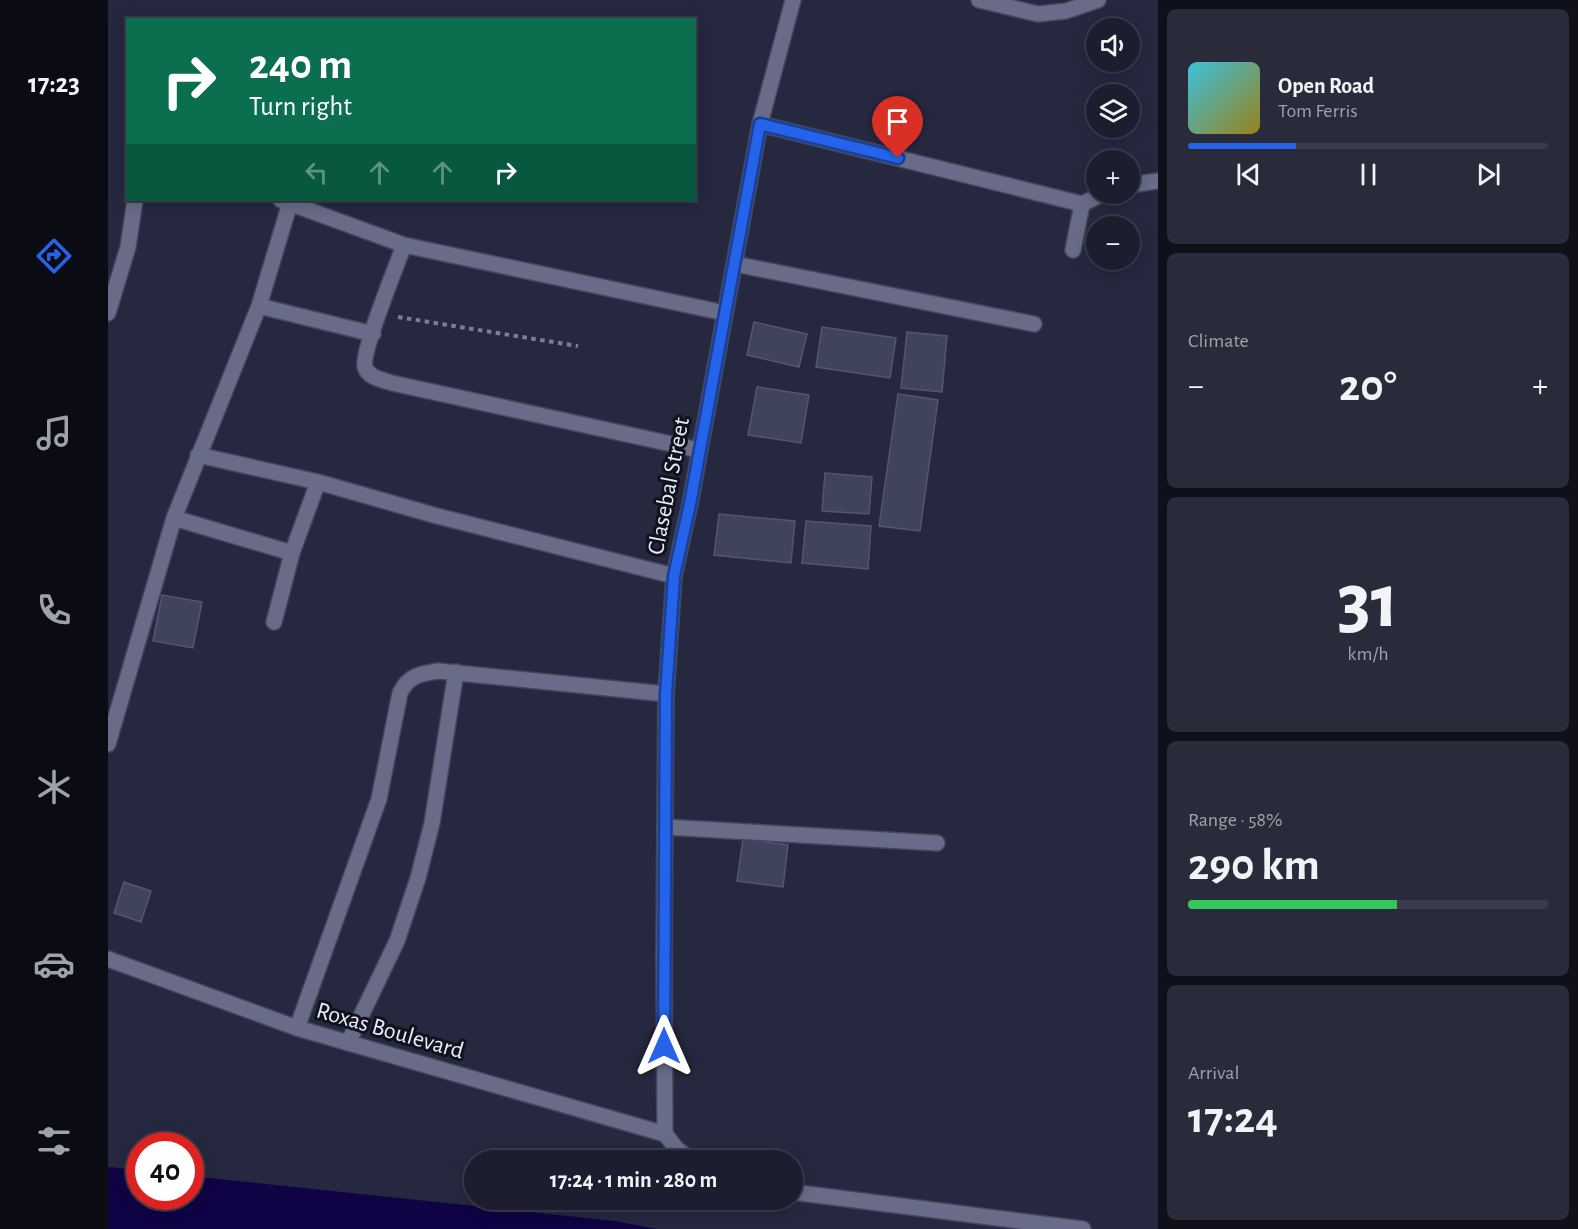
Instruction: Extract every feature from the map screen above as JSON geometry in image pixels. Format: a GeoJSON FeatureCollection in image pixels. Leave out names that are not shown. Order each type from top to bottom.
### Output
{"type":"FeatureCollection","features":[{"type":"Feature","properties":{"kind":"street","name":"Clasebal Street"},"geometry":{"type":"LineString","coordinates":[[665,1134],[666,694],[674,576],[690,504],[760,124],[793,0]]}},
{"type":"Feature","properties":{"kind":"street"},"geometry":{"type":"LineString","coordinates":[[979,0],[1038,14],[1066,11],[1098,0]]}},
{"type":"Feature","properties":{"kind":"street"},"geometry":{"type":"LineString","coordinates":[[760,124],[1082,204],[1086,202]]}},
{"type":"Feature","properties":{"kind":"street"},"geometry":{"type":"LineString","coordinates":[[1140,184],[1158,181]]}},
{"type":"Feature","properties":{"kind":"street"},"geometry":{"type":"LineString","coordinates":[[108,313],[128,247],[135,201]]}},
{"type":"Feature","properties":{"kind":"street"},"geometry":{"type":"LineString","coordinates":[[108,744],[174,518],[259,306],[285,202],[404,245],[725,313]]}},
{"type":"Feature","properties":{"kind":"street"},"geometry":{"type":"LineString","coordinates":[[1072,250],[1082,204]]}},
{"type":"Feature","properties":{"kind":"street"},"geometry":{"type":"LineString","coordinates":[[404,245],[377,316],[365,361],[368,372],[374,377],[392,383],[699,450]]}},
{"type":"Feature","properties":{"kind":"street"},"geometry":{"type":"LineString","coordinates":[[735,264],[1034,324]]}},
{"type":"Feature","properties":{"kind":"street"},"geometry":{"type":"LineString","coordinates":[[259,306],[373,334]]}},
{"type":"Feature","properties":{"kind":"street"},"geometry":{"type":"LineString","coordinates":[[198,455],[318,482],[437,516],[674,576]]}},
{"type":"Feature","properties":{"kind":"street"},"geometry":{"type":"LineString","coordinates":[[274,622],[292,553],[318,482]]}},
{"type":"Feature","properties":{"kind":"street"},"geometry":{"type":"LineString","coordinates":[[174,518],[292,553]]}},
{"type":"Feature","properties":{"kind":"street"},"geometry":{"type":"LineString","coordinates":[[297,1028],[379,799],[400,693],[409,679],[415,675],[438,670],[666,694]]}},
{"type":"Feature","properties":{"kind":"street"},"geometry":{"type":"LineString","coordinates":[[348,1043],[397,941],[418,878],[432,823],[456,672]]}},
{"type":"Feature","properties":{"kind":"street"},"geometry":{"type":"LineString","coordinates":[[665,827],[937,843]]}},
{"type":"Feature","properties":{"kind":"street","name":"Roxas Boulevard"},"geometry":{"type":"LineString","coordinates":[[108,958],[297,1028],[665,1134]]}},
{"type":"Feature","properties":{"kind":"street"},"geometry":{"type":"LineString","coordinates":[[665,1134],[678,1150]]}},
{"type":"Feature","properties":{"kind":"street"},"geometry":{"type":"LineString","coordinates":[[803,1193],[1083,1229]]}},
{"type":"Feature","properties":{"kind":"path"},"geometry":{"type":"LineString","coordinates":[[377,316],[396,316],[578,346]]}},
{"type":"Feature","properties":{"kind":"shaded area"},"geometry":{"type":"Polygon","coordinates":[[[108,1167],[126,1169],[126,1210],[204,1210],[204,1177],[464,1205],[464,1210],[511,1210],[615,1221],[657,1229],[108,1229],[108,1167]]]}},
{"type":"Feature","properties":{"kind":"building"},"geometry":{"type":"Polygon","coordinates":[[[754,322],[807,334],[799,367],[747,355],[754,322]]]}},
{"type":"Feature","properties":{"kind":"building"},"geometry":{"type":"Polygon","coordinates":[[[822,327],[896,338],[890,378],[816,367],[822,327]]]}},
{"type":"Feature","properties":{"kind":"building"},"geometry":{"type":"Polygon","coordinates":[[[907,332],[947,336],[942,392],[901,388],[907,332]]]}},
{"type":"Feature","properties":{"kind":"building"},"geometry":{"type":"Polygon","coordinates":[[[757,387],[809,395],[801,443],[748,435],[757,387]]]}},
{"type":"Feature","properties":{"kind":"building"},"geometry":{"type":"Polygon","coordinates":[[[898,394],[938,400],[920,531],[879,526],[898,394]]]}},
{"type":"Feature","properties":{"kind":"building"},"geometry":{"type":"Polygon","coordinates":[[[825,473],[872,477],[869,514],[822,511],[825,473]]]}},
{"type":"Feature","properties":{"kind":"building"},"geometry":{"type":"Polygon","coordinates":[[[719,514],[795,521],[791,563],[714,555],[719,514]]]}},
{"type":"Feature","properties":{"kind":"building"},"geometry":{"type":"Polygon","coordinates":[[[806,521],[871,526],[868,569],[802,563],[806,521]]]}},
{"type":"Feature","properties":{"kind":"building"},"geometry":{"type":"Polygon","coordinates":[[[162,595],[202,602],[193,648],[153,641],[162,595]]]}},
{"type":"Feature","properties":{"kind":"building"},"geometry":{"type":"Polygon","coordinates":[[[743,839],[788,845],[783,887],[737,881],[743,839]]]}},
{"type":"Feature","properties":{"kind":"building"},"geometry":{"type":"Polygon","coordinates":[[[124,882],[151,891],[141,922],[114,913],[124,882]]]}},
{"type":"Feature","properties":{"kind":"route"},"geometry":{"type":"LineString","coordinates":[[664,1046],[666,694],[674,576],[690,504],[760,124],[898,158]]}}]}
